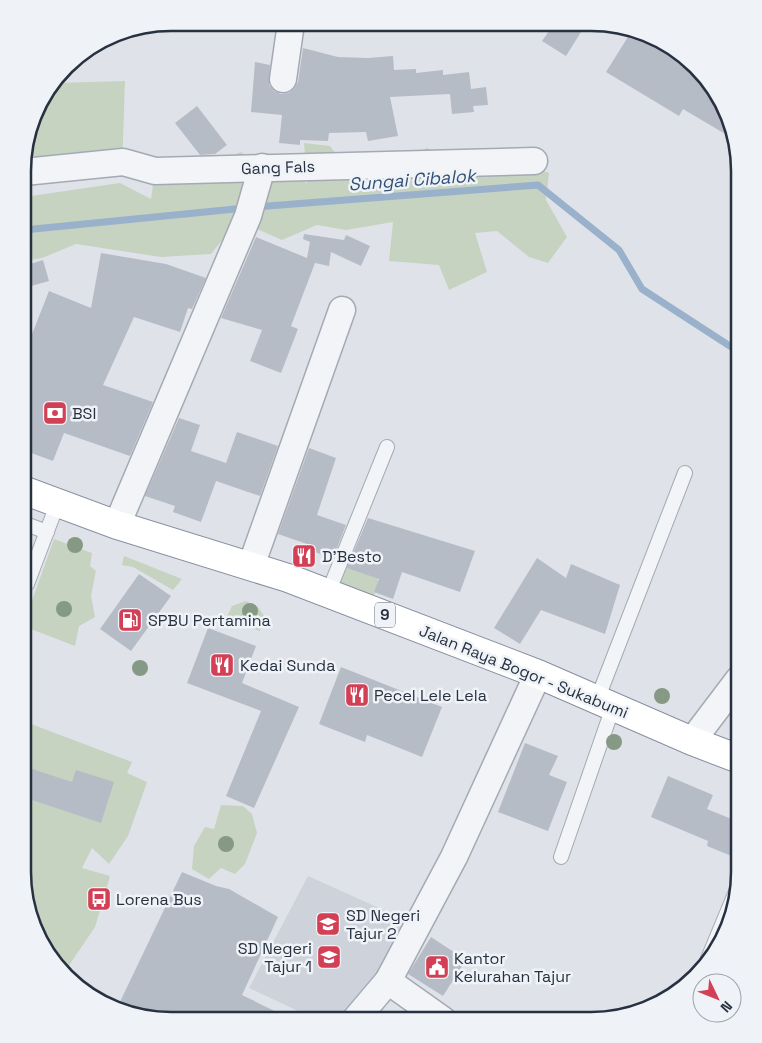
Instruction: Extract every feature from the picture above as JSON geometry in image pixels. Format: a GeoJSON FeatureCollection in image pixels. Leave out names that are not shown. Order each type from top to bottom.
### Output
{"type":"FeatureCollection","features":[{"type":"Feature","properties":{"kind":"highway","name":"Jalan Raya Bogor - Sukabumi"},"geometry":{"type":"LineString","coordinates":[[31,493],[117,524],[251,566],[328,593],[538,674],[730,756]]}},
{"type":"Feature","properties":{"kind":"street"},"geometry":{"type":"LineString","coordinates":[[283,79],[290,31]]}},
{"type":"Feature","properties":{"kind":"street","name":"Gang Fals"},"geometry":{"type":"LineString","coordinates":[[31,171],[122,162],[155,172],[260,174],[534,161]]}},
{"type":"Feature","properties":{"kind":"street"},"geometry":{"type":"LineString","coordinates":[[117,524],[248,216],[260,174]]}},
{"type":"Feature","properties":{"kind":"street"},"geometry":{"type":"LineString","coordinates":[[251,566],[342,310]]}},
{"type":"Feature","properties":{"kind":"street"},"geometry":{"type":"LineString","coordinates":[[362,1012],[388,981],[454,857],[538,674]]}},
{"type":"Feature","properties":{"kind":"street"},"geometry":{"type":"LineString","coordinates":[[692,741],[730,691]]}},
{"type":"Feature","properties":{"kind":"street"},"geometry":{"type":"LineString","coordinates":[[388,981],[432,1012]]}},
{"type":"Feature","properties":{"kind":"lane"},"geometry":{"type":"LineString","coordinates":[[328,593],[387,447]]}},
{"type":"Feature","properties":{"kind":"lane"},"geometry":{"type":"LineString","coordinates":[[560,857],[605,703],[685,474]]}},
{"type":"Feature","properties":{"kind":"lane"},"geometry":{"type":"LineString","coordinates":[[31,572],[58,502]]}},
{"type":"Feature","properties":{"kind":"lane"},"geometry":{"type":"LineString","coordinates":[[31,526],[47,532]]}},
{"type":"Feature","properties":{"kind":"shaded area","name":"SD Negeri Tajur 1"},"geometry":{"type":"Polygon","coordinates":[[[308,876],[417,925],[352,1012],[300,1012],[249,988],[308,876]]]}},
{"type":"Feature","properties":{"kind":"green space"},"geometry":{"type":"Polygon","coordinates":[[[125,81],[122,169],[31,185],[32,153],[36,135],[46,109],[63,83],[125,81]]]}},
{"type":"Feature","properties":{"kind":"green space"},"geometry":{"type":"Polygon","coordinates":[[[304,143],[330,146],[355,180],[384,182],[409,156],[427,148],[469,164],[509,156],[549,173],[546,200],[567,237],[548,263],[529,257],[497,231],[475,233],[487,272],[449,290],[439,265],[389,261],[393,222],[346,230],[317,225],[282,240],[255,228],[231,229],[211,254],[161,257],[76,244],[42,258],[31,260],[31,196],[120,183],[151,199],[155,171],[203,164],[242,152],[259,196],[285,154],[307,184],[304,143]]]}},
{"type":"Feature","properties":{"kind":"green space"},"geometry":{"type":"Polygon","coordinates":[[[54,539],[92,553],[90,566],[96,571],[91,596],[95,617],[79,626],[75,646],[31,629],[31,604],[54,539]]]}},
{"type":"Feature","properties":{"kind":"green space"},"geometry":{"type":"Polygon","coordinates":[[[124,556],[182,579],[173,590],[133,567],[122,565],[124,556]]]}},
{"type":"Feature","properties":{"kind":"green space"},"geometry":{"type":"Polygon","coordinates":[[[355,558],[376,573],[380,588],[370,599],[342,595],[334,568],[355,558]]]}},
{"type":"Feature","properties":{"kind":"green space"},"geometry":{"type":"Polygon","coordinates":[[[246,601],[258,607],[264,616],[260,631],[226,619],[232,606],[246,601]]]}},
{"type":"Feature","properties":{"kind":"green space"},"geometry":{"type":"Polygon","coordinates":[[[31,724],[132,762],[127,773],[147,782],[128,836],[109,864],[92,848],[82,868],[110,876],[95,927],[68,966],[55,950],[39,917],[32,890],[31,872],[31,724]]]}},
{"type":"Feature","properties":{"kind":"green space"},"geometry":{"type":"Polygon","coordinates":[[[221,805],[243,806],[252,814],[257,833],[245,864],[235,874],[221,868],[209,879],[192,869],[194,846],[205,827],[214,829],[221,805]]]}},
{"type":"Feature","properties":{"kind":"building"},"geometry":{"type":"Polygon","coordinates":[[[549,31],[582,31],[566,56],[542,41],[549,31]]]}},
{"type":"Feature","properties":{"kind":"building"},"geometry":{"type":"Polygon","coordinates":[[[628,36],[661,50],[690,72],[702,86],[716,109],[726,134],[683,109],[679,116],[606,72],[628,36]]]}},
{"type":"Feature","properties":{"kind":"building"},"geometry":{"type":"Polygon","coordinates":[[[303,48],[338,57],[368,58],[393,56],[394,70],[416,69],[416,73],[443,70],[443,75],[469,72],[471,89],[486,87],[488,105],[473,106],[474,112],[452,114],[450,94],[390,97],[398,136],[368,141],[366,132],[329,133],[328,141],[300,140],[300,145],[279,143],[282,115],[251,112],[255,62],[270,65],[269,85],[274,91],[281,94],[288,93],[294,89],[298,82],[303,48]]]}},
{"type":"Feature","properties":{"kind":"building"},"geometry":{"type":"Polygon","coordinates":[[[197,106],[227,145],[215,154],[200,155],[175,123],[197,106]]]}},
{"type":"Feature","properties":{"kind":"building"},"geometry":{"type":"Polygon","coordinates":[[[304,234],[344,240],[346,235],[370,246],[361,266],[331,252],[329,266],[315,263],[291,326],[298,329],[281,373],[250,361],[262,330],[221,318],[256,237],[307,258],[310,242],[303,239],[304,234]]]}},
{"type":"Feature","properties":{"kind":"building"},"geometry":{"type":"Polygon","coordinates":[[[101,253],[166,264],[206,278],[192,309],[188,308],[180,332],[134,317],[103,385],[153,402],[130,456],[64,433],[53,461],[31,453],[31,337],[49,291],[91,308],[101,253]]]}},
{"type":"Feature","properties":{"kind":"building"},"geometry":{"type":"Polygon","coordinates":[[[43,260],[49,281],[31,286],[31,264],[43,260]]]}},
{"type":"Feature","properties":{"kind":"building"},"geometry":{"type":"Polygon","coordinates":[[[179,418],[200,425],[191,451],[226,463],[237,432],[278,446],[260,496],[216,481],[201,522],[173,512],[175,506],[145,496],[179,418]]]}},
{"type":"Feature","properties":{"kind":"building"},"geometry":{"type":"Polygon","coordinates":[[[309,448],[336,458],[317,515],[346,525],[333,558],[305,549],[307,544],[278,534],[309,448]]]}},
{"type":"Feature","properties":{"kind":"building"},"geometry":{"type":"Polygon","coordinates":[[[368,518],[475,551],[460,592],[402,572],[393,599],[374,592],[379,579],[347,568],[368,518]]]}},
{"type":"Feature","properties":{"kind":"building"},"geometry":{"type":"Polygon","coordinates":[[[537,558],[566,578],[571,564],[620,585],[605,634],[541,610],[520,644],[494,628],[537,558]]]}},
{"type":"Feature","properties":{"kind":"building","name":"SPBU Pertamina"},"geometry":{"type":"Polygon","coordinates":[[[139,574],[171,596],[131,651],[100,629],[139,574]]]}},
{"type":"Feature","properties":{"kind":"building"},"geometry":{"type":"Polygon","coordinates":[[[208,628],[256,646],[242,683],[299,707],[254,808],[226,796],[261,711],[187,683],[208,628]]]}},
{"type":"Feature","properties":{"kind":"building"},"geometry":{"type":"Polygon","coordinates":[[[341,667],[442,707],[422,757],[367,735],[365,742],[319,724],[341,667]]]}},
{"type":"Feature","properties":{"kind":"building"},"geometry":{"type":"Polygon","coordinates":[[[525,743],[558,756],[549,775],[567,782],[548,831],[498,812],[525,743]]]}},
{"type":"Feature","properties":{"kind":"building"},"geometry":{"type":"Polygon","coordinates":[[[31,769],[72,782],[76,770],[114,782],[101,823],[31,800],[31,769]]]}},
{"type":"Feature","properties":{"kind":"building"},"geometry":{"type":"Polygon","coordinates":[[[668,776],[713,795],[707,809],[730,818],[730,855],[707,846],[708,841],[651,817],[668,776]]]}},
{"type":"Feature","properties":{"kind":"building"},"geometry":{"type":"Polygon","coordinates":[[[182,872],[216,886],[229,889],[278,917],[242,995],[277,1012],[153,1011],[120,1002],[182,872]]]}},
{"type":"Feature","properties":{"kind":"building","name":"Kantor Kelurahan Tajur"},"geometry":{"type":"Polygon","coordinates":[[[431,937],[466,960],[443,996],[408,974],[431,937]]]}},
{"type":"Feature","properties":{"kind":"waterway","name":"Sungai Cibalok"},"geometry":{"type":"LineString","coordinates":[[255,207],[538,185],[619,250],[642,289],[731,347]]}},
{"type":"Feature","properties":{"kind":"waterway","name":"Sungai Cibalok"},"geometry":{"type":"LineString","coordinates":[[31,229],[245,208]]}},
{"type":"Feature","properties":{"kind":"place","name":"BSI"},"geometry":{"type":"Point","coordinates":[55,413]}},
{"type":"Feature","properties":{"kind":"place","name":"D'Besto"},"geometry":{"type":"Point","coordinates":[304,556]}},
{"type":"Feature","properties":{"kind":"place","name":"SPBU Pertamina"},"geometry":{"type":"Point","coordinates":[130,620]}},
{"type":"Feature","properties":{"kind":"place","name":"Kedai Sunda"},"geometry":{"type":"Point","coordinates":[222,665]}},
{"type":"Feature","properties":{"kind":"place","name":"Pecel Lele Lela"},"geometry":{"type":"Point","coordinates":[357,695]}},
{"type":"Feature","properties":{"kind":"place","name":"Lorena Bus"},"geometry":{"type":"Point","coordinates":[99,899]}},
{"type":"Feature","properties":{"kind":"place","name":"SD Negeri Tajur 2"},"geometry":{"type":"Point","coordinates":[328,924]}},
{"type":"Feature","properties":{"kind":"place","name":"SD Negeri Tajur 1"},"geometry":{"type":"Point","coordinates":[329,957]}},
{"type":"Feature","properties":{"kind":"place","name":"Kantor Kelurahan Tajur"},"geometry":{"type":"Point","coordinates":[437,967]}}]}
